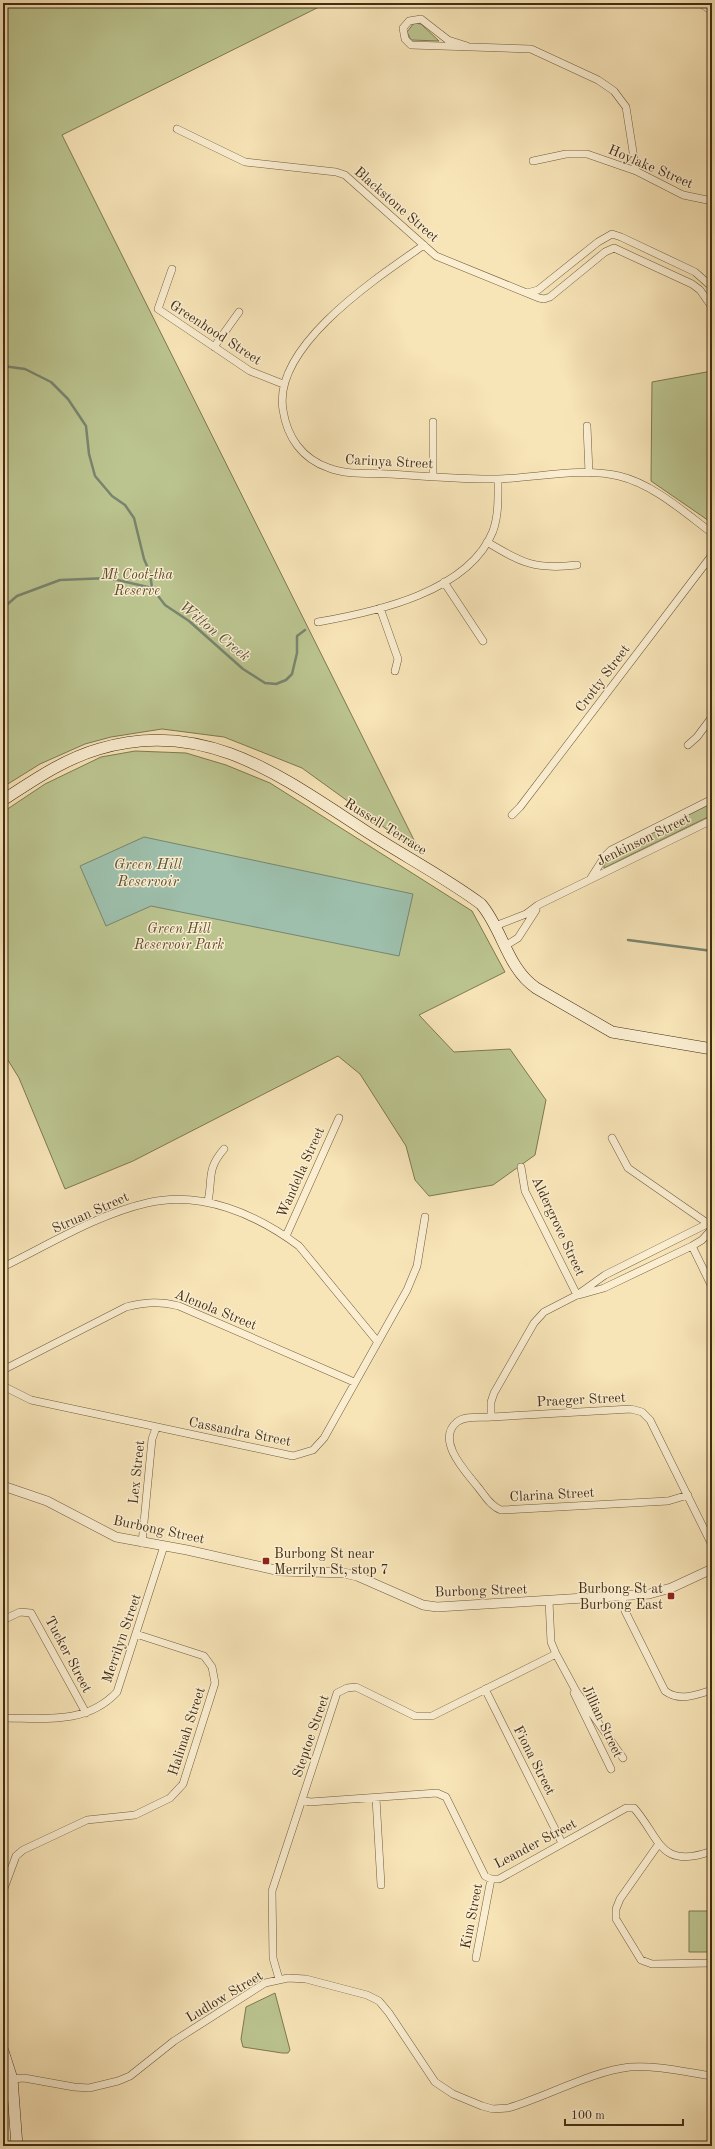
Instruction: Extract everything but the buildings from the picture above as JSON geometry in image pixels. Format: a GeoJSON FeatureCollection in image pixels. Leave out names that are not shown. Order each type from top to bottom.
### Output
{"type":"FeatureCollection","features":[{"type":"Feature","properties":{"kind":"main road","name":"Russell Terrace"},"geometry":{"type":"LineString","coordinates":[[3,800],[57,766],[99,748],[146,741],[196,743],[219,748],[257,764],[290,782],[472,897],[486,910],[496,926],[518,971],[526,981],[604,1029],[612,1032],[712,1049]]}},
{"type":"Feature","properties":{"kind":"main road"},"geometry":{"type":"LineString","coordinates":[[3,2051],[12,2079],[17,2146]]}},
{"type":"Feature","properties":{"kind":"street"},"geometry":{"type":"LineString","coordinates":[[700,3],[712,11]]}},
{"type":"Feature","properties":{"kind":"street"},"geometry":{"type":"LineString","coordinates":[[468,46],[448,40],[421,19],[410,20],[403,28],[404,37],[411,45],[518,48],[536,51],[610,87],[622,100],[627,110],[636,171]]}},
{"type":"Feature","properties":{"kind":"street","name":"Blackstone Street"},"geometry":{"type":"LineString","coordinates":[[178,129],[245,162],[336,172],[345,175],[424,245],[444,260],[541,298],[548,298],[605,252],[614,248],[692,284],[701,292],[712,308]]}},
{"type":"Feature","properties":{"kind":"street","name":"Hoylake Street"},"geometry":{"type":"LineString","coordinates":[[533,161],[560,154],[582,154],[636,171],[683,195],[712,201]]}},
{"type":"Feature","properties":{"kind":"street"},"geometry":{"type":"LineString","coordinates":[[527,293],[538,290],[598,242],[612,234],[695,272],[712,287]]}},
{"type":"Feature","properties":{"kind":"street","name":"Carinya Street"},"geometry":{"type":"LineString","coordinates":[[424,245],[336,311],[309,341],[290,370],[284,384],[282,406],[286,427],[294,442],[312,460],[328,468],[344,472],[498,479],[589,473],[619,476],[635,481],[654,492],[712,533]]}},
{"type":"Feature","properties":{"kind":"street","name":"Greenhood Street"},"geometry":{"type":"LineString","coordinates":[[172,269],[158,309],[255,374],[284,384]]}},
{"type":"Feature","properties":{"kind":"street"},"geometry":{"type":"LineString","coordinates":[[214,347],[239,312]]}},
{"type":"Feature","properties":{"kind":"street"},"geometry":{"type":"LineString","coordinates":[[433,422],[433,476]]}},
{"type":"Feature","properties":{"kind":"street"},"geometry":{"type":"LineString","coordinates":[[587,426],[589,473]]}},
{"type":"Feature","properties":{"kind":"street"},"geometry":{"type":"LineString","coordinates":[[318,622],[380,608],[444,582],[470,565],[487,542],[496,520],[498,479]]}},
{"type":"Feature","properties":{"kind":"street"},"geometry":{"type":"LineString","coordinates":[[487,542],[518,560],[536,566],[554,568],[577,565]]}},
{"type":"Feature","properties":{"kind":"street","name":"Crotty Street"},"geometry":{"type":"LineString","coordinates":[[512,815],[520,807],[712,554]]}},
{"type":"Feature","properties":{"kind":"street"},"geometry":{"type":"LineString","coordinates":[[444,582],[483,641]]}},
{"type":"Feature","properties":{"kind":"street"},"geometry":{"type":"LineString","coordinates":[[380,608],[398,659],[395,671]]}},
{"type":"Feature","properties":{"kind":"street"},"geometry":{"type":"LineString","coordinates":[[688,746],[712,717]]}},
{"type":"Feature","properties":{"kind":"street","name":"Jenkinson Street"},"geometry":{"type":"LineString","coordinates":[[586,882],[594,874],[603,859],[612,850],[712,799]]}},
{"type":"Feature","properties":{"kind":"street","name":"Jenkinson Street"},"geometry":{"type":"LineString","coordinates":[[496,926],[526,914],[549,900],[712,820]]}},
{"type":"Feature","properties":{"kind":"street","name":"Jenkinson Street"},"geometry":{"type":"LineString","coordinates":[[505,946],[518,938],[532,915],[549,900]]}},
{"type":"Feature","properties":{"kind":"street","name":"Wandella Street"},"geometry":{"type":"LineString","coordinates":[[286,1236],[339,1118]]}},
{"type":"Feature","properties":{"kind":"street"},"geometry":{"type":"LineString","coordinates":[[612,1138],[628,1168],[710,1226]]}},
{"type":"Feature","properties":{"kind":"street"},"geometry":{"type":"LineString","coordinates":[[208,1202],[211,1170],[214,1160],[224,1149]]}},
{"type":"Feature","properties":{"kind":"street","name":"Aldergrove Street"},"geometry":{"type":"LineString","coordinates":[[521,1167],[525,1191],[577,1295]]}},
{"type":"Feature","properties":{"kind":"street","name":"Struan Street"},"geometry":{"type":"LineString","coordinates":[[3,1267],[105,1217],[133,1207],[166,1200],[208,1202],[244,1213],[286,1236],[299,1246],[314,1262],[377,1341]]}},
{"type":"Feature","properties":{"kind":"street","name":"Cassandra Street"},"geometry":{"type":"LineString","coordinates":[[3,1386],[31,1400],[156,1428],[293,1456],[313,1450],[324,1438],[354,1382],[407,1290],[417,1266],[425,1217]]}},
{"type":"Feature","properties":{"kind":"street"},"geometry":{"type":"LineString","coordinates":[[577,1295],[604,1288],[692,1246],[702,1240],[710,1226]]}},
{"type":"Feature","properties":{"kind":"street"},"geometry":{"type":"LineString","coordinates":[[491,1417],[493,1396],[534,1323],[544,1312],[577,1295],[605,1275],[710,1226]]}},
{"type":"Feature","properties":{"kind":"street"},"geometry":{"type":"LineString","coordinates":[[692,1246],[712,1287]]}},
{"type":"Feature","properties":{"kind":"street","name":"Alenola Street"},"geometry":{"type":"LineString","coordinates":[[3,1370],[126,1307],[144,1302],[164,1302],[179,1306],[354,1382]]}},
{"type":"Feature","properties":{"kind":"street","name":"Praeger Street"},"geometry":{"type":"LineString","coordinates":[[491,1417],[638,1410],[650,1420],[712,1545]]}},
{"type":"Feature","properties":{"kind":"street","name":"Clarina Street"},"geometry":{"type":"LineString","coordinates":[[491,1417],[466,1418],[459,1421],[452,1430],[451,1442],[456,1460],[493,1506],[499,1509],[509,1510],[668,1501],[688,1495]]}},
{"type":"Feature","properties":{"kind":"street","name":"Lex Street"},"geometry":{"type":"LineString","coordinates":[[142,1543],[152,1439],[156,1428]]}},
{"type":"Feature","properties":{"kind":"street","name":"Burbong Street"},"geometry":{"type":"LineString","coordinates":[[3,1486],[48,1501],[116,1538],[164,1546],[280,1572],[344,1573],[357,1576],[423,1605],[437,1607],[649,1594],[671,1588],[712,1568]]}},
{"type":"Feature","properties":{"kind":"street","name":"Merrilyn Street"},"geometry":{"type":"LineString","coordinates":[[3,1718],[69,1718],[86,1713],[106,1704],[116,1692],[164,1546]]}},
{"type":"Feature","properties":{"kind":"street"},"geometry":{"type":"LineString","coordinates":[[622,1596],[625,1611],[665,1691],[672,1696],[680,1698],[712,1690]]}},
{"type":"Feature","properties":{"kind":"street"},"geometry":{"type":"LineString","coordinates":[[549,1601],[550,1640],[556,1654]]}},
{"type":"Feature","properties":{"kind":"street","name":"Tucker Street"},"geometry":{"type":"LineString","coordinates":[[3,1620],[20,1612],[31,1613],[86,1713]]}},
{"type":"Feature","properties":{"kind":"street","name":"Halimah Street"},"geometry":{"type":"LineString","coordinates":[[3,1891],[16,1856],[23,1850],[87,1820],[135,1815],[170,1798],[183,1784],[215,1683],[212,1667],[204,1656],[136,1634]]}},
{"type":"Feature","properties":{"kind":"street","name":"Jillian Street"},"geometry":{"type":"LineString","coordinates":[[556,1654],[571,1683],[623,1758]]}},
{"type":"Feature","properties":{"kind":"street","name":"Steptoe Street"},"geometry":{"type":"LineString","coordinates":[[279,1979],[273,1958],[272,1891],[337,1693],[347,1688],[356,1687],[415,1716],[432,1716],[556,1654]]}},
{"type":"Feature","properties":{"kind":"street","name":"Jillian Street"},"geometry":{"type":"LineString","coordinates":[[571,1683],[578,1704],[611,1769]]}},
{"type":"Feature","properties":{"kind":"street","name":"Fiona Street"},"geometry":{"type":"LineString","coordinates":[[485,1689],[562,1843]]}},
{"type":"Feature","properties":{"kind":"street","name":"Leander Street"},"geometry":{"type":"LineString","coordinates":[[302,1800],[310,1802],[437,1793],[446,1797],[485,1876],[491,1879],[499,1878],[626,1808],[634,1808],[658,1844]]}},
{"type":"Feature","properties":{"kind":"street"},"geometry":{"type":"LineString","coordinates":[[376,1798],[381,1885]]}},
{"type":"Feature","properties":{"kind":"street"},"geometry":{"type":"LineString","coordinates":[[712,1851],[689,1857],[676,1856],[658,1844],[620,1899],[616,1909],[616,1919],[641,1960],[652,1964],[712,1963]]}},
{"type":"Feature","properties":{"kind":"street","name":"Kim Street"},"geometry":{"type":"LineString","coordinates":[[476,1958],[491,1879]]}},
{"type":"Feature","properties":{"kind":"street","name":"Ludlow Street"},"geometry":{"type":"LineString","coordinates":[[12,2079],[24,2078],[74,2087],[89,2088],[118,2081],[130,2076],[174,2041],[259,1988],[279,1979],[306,1979],[367,1995],[379,2001],[389,2013],[435,2082],[452,2094],[493,2109],[508,2108],[608,2072],[629,2068],[648,2067],[712,2076]]}},
{"type":"Feature","properties":{"kind":"green space","name":"Mt Coot-tha Reserve"},"geometry":{"type":"Polygon","coordinates":[[[3,3],[327,3],[62,135],[421,854],[302,768],[224,737],[162,729],[111,737],[85,744],[40,764],[3,787],[3,3]]]}},
{"type":"Feature","properties":{"kind":"green space"},"geometry":{"type":"Polygon","coordinates":[[[414,23],[421,24],[439,41],[411,40],[407,32],[414,23]]]}},
{"type":"Feature","properties":{"kind":"green space"},"geometry":{"type":"Polygon","coordinates":[[[712,371],[712,523],[651,481],[652,382],[712,371]]]}},
{"type":"Feature","properties":{"kind":"green space","name":"Green Hill Reservoir Park"},"geometry":{"type":"Polygon","coordinates":[[[135,751],[186,753],[226,765],[270,783],[472,911],[505,972],[419,1015],[454,1052],[510,1049],[546,1100],[535,1155],[493,1185],[429,1196],[415,1180],[406,1146],[360,1074],[338,1056],[133,1161],[65,1189],[19,1078],[3,1052],[3,812],[45,784],[101,757],[135,751]]]}},
{"type":"Feature","properties":{"kind":"green space"},"geometry":{"type":"Polygon","coordinates":[[[712,803],[712,815],[604,868],[604,864],[613,853],[712,803]]]}},
{"type":"Feature","properties":{"kind":"green space"},"geometry":{"type":"Polygon","coordinates":[[[689,1911],[709,1911],[710,1952],[689,1952],[689,1911]]]}},
{"type":"Feature","properties":{"kind":"green space"},"geometry":{"type":"Polygon","coordinates":[[[275,1993],[290,2050],[288,2053],[282,2053],[243,2047],[241,2039],[246,2007],[275,1993]]]}},
{"type":"Feature","properties":{"kind":"water","name":"Green Hill Reservoir"},"geometry":{"type":"Polygon","coordinates":[[[144,837],[413,894],[399,956],[151,906],[106,926],[80,866],[144,837]]]}},
{"type":"Feature","properties":{"kind":"waterway","name":"Witton Creek"},"geometry":{"type":"LineString","coordinates":[[3,366],[25,369],[51,382],[68,399],[86,426],[89,454],[95,476],[112,496],[125,505],[134,518],[144,559],[150,573],[152,588],[165,605],[189,621],[243,669],[265,683],[276,684],[286,680],[292,674],[297,653],[297,636],[305,630]]}},
{"type":"Feature","properties":{"kind":"waterway"},"geometry":{"type":"LineString","coordinates":[[3,608],[17,596],[60,580],[109,578],[152,588]]}},
{"type":"Feature","properties":{"kind":"waterway"},"geometry":{"type":"LineString","coordinates":[[628,940],[712,951]]}},
{"type":"Feature","properties":{"kind":"place","name":"Burbong St near Merrilyn St, stop 7"},"geometry":{"type":"Point","coordinates":[266,1561]}},
{"type":"Feature","properties":{"kind":"place","name":"Burbong St at Burbong East"},"geometry":{"type":"Point","coordinates":[671,1596]}}]}
